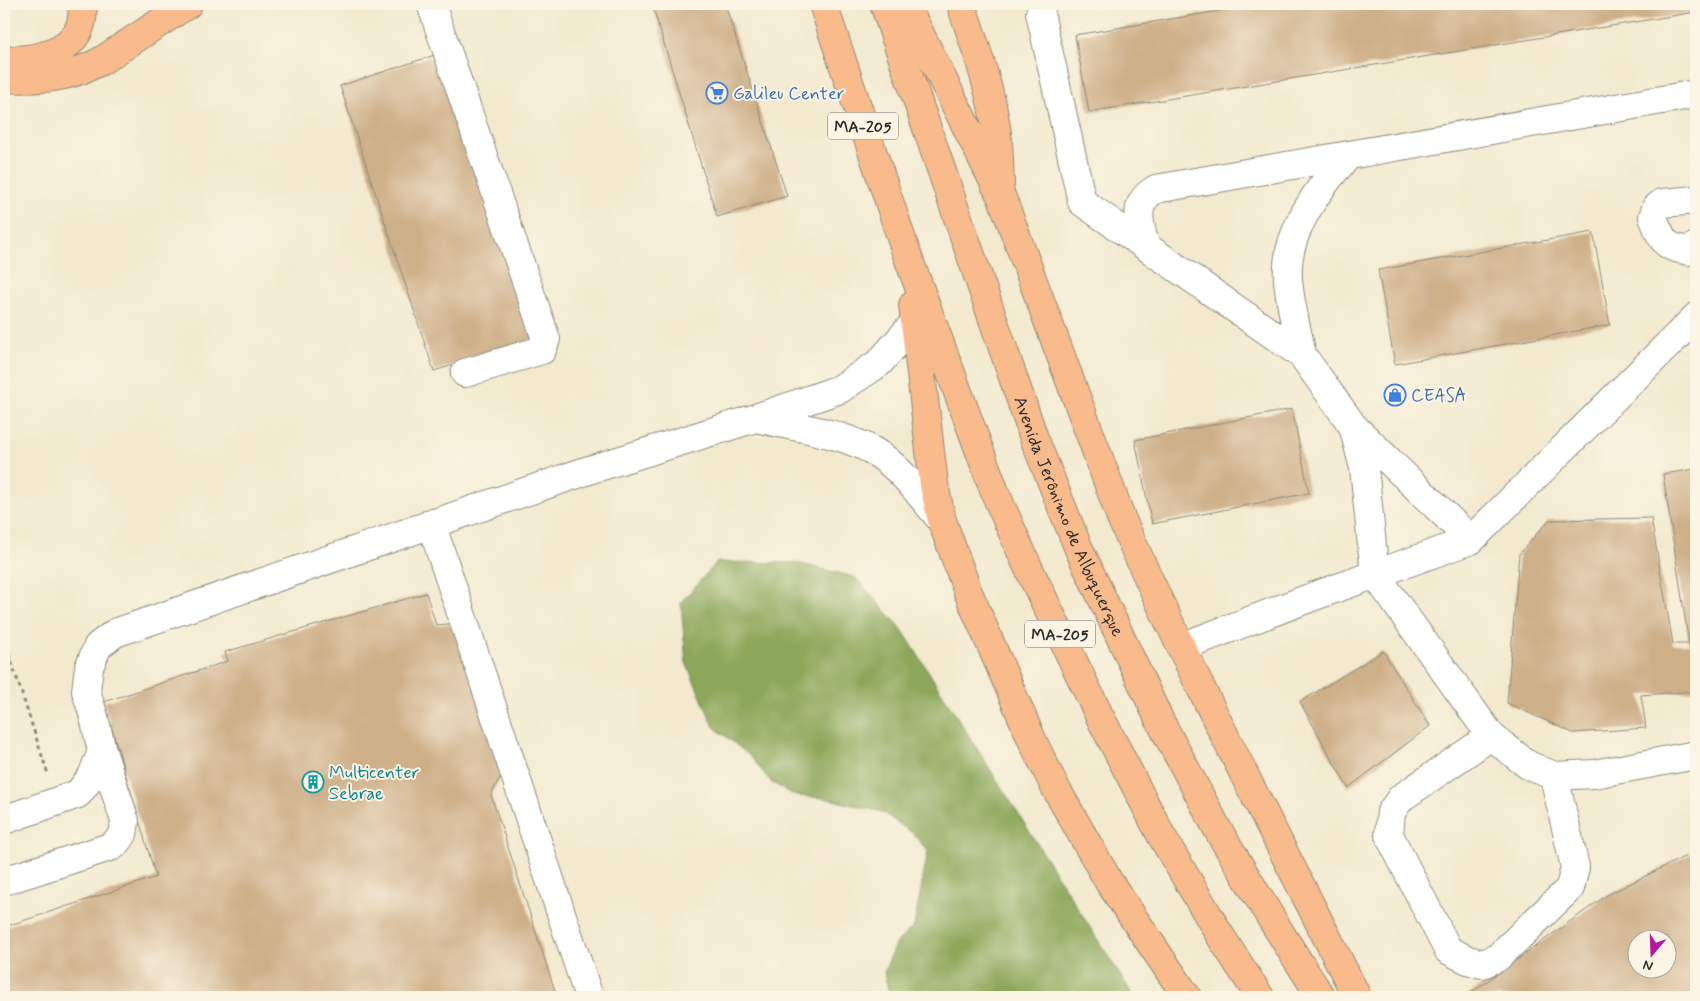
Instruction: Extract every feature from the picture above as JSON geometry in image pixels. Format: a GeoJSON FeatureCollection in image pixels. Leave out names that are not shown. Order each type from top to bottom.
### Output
{"type":"FeatureCollection","features":[{"type":"Feature","properties":{"kind":"main road"},"geometry":{"type":"LineString","coordinates":[[4,60],[33,59],[47,56],[66,46],[80,25],[82,4]]}},
{"type":"Feature","properties":{"kind":"main road"},"geometry":{"type":"LineString","coordinates":[[4,78],[40,79],[58,77],[87,69],[101,62],[188,4]]}},
{"type":"Feature","properties":{"kind":"main road","name":"MA-205"},"geometry":{"type":"LineString","coordinates":[[822,4],[905,248],[996,495],[1032,576],[1100,717],[1160,835],[1221,937],[1260,997]]}},
{"type":"Feature","properties":{"kind":"main road","name":"Avenida Jerônimo de Albuquerque"},"geometry":{"type":"LineString","coordinates":[[884,4],[1034,438],[1078,547],[1160,718],[1218,830],[1321,997]]}},
{"type":"Feature","properties":{"kind":"main road"},"geometry":{"type":"LineString","coordinates":[[905,4],[1002,198],[1122,520],[1181,647],[1357,997]]}},
{"type":"Feature","properties":{"kind":"main road"},"geometry":{"type":"LineString","coordinates":[[960,4],[981,64],[991,105],[997,134],[1002,198]]}},
{"type":"Feature","properties":{"kind":"main road","name":"MA-205"},"geometry":{"type":"LineString","coordinates":[[905,248],[916,321]]}},
{"type":"Feature","properties":{"kind":"main road"},"geometry":{"type":"LineString","coordinates":[[916,321],[934,485],[942,520],[968,592],[1033,742],[1055,787],[1109,882],[1187,997]]}},
{"type":"Feature","properties":{"kind":"lane"},"geometry":{"type":"LineString","coordinates":[[431,4],[546,339],[542,350],[466,373]]}},
{"type":"Feature","properties":{"kind":"lane"},"geometry":{"type":"LineString","coordinates":[[1042,4],[1040,13],[1082,202],[1302,355],[1353,426],[1471,540]]}},
{"type":"Feature","properties":{"kind":"lane"},"geometry":{"type":"LineString","coordinates":[[1145,246],[1138,214],[1140,203],[1147,194],[1156,189],[1696,94]]}},
{"type":"Feature","properties":{"kind":"lane"},"geometry":{"type":"LineString","coordinates":[[1302,355],[1288,279],[1288,264],[1292,246],[1300,223],[1312,199],[1329,176],[1349,155]]}},
{"type":"Feature","properties":{"kind":"lane"},"geometry":{"type":"LineString","coordinates":[[1696,200],[1662,204],[1656,208],[1653,217],[1663,241],[1675,249],[1691,251],[1696,246]]}},
{"type":"Feature","properties":{"kind":"lane"},"geometry":{"type":"LineString","coordinates":[[1181,647],[1471,540],[1696,316]]}},
{"type":"Feature","properties":{"kind":"lane"},"geometry":{"type":"LineString","coordinates":[[4,881],[113,846],[123,834],[125,821],[102,751],[86,691],[89,667],[98,646],[115,633],[431,523],[840,389],[879,362],[916,321]]}},
{"type":"Feature","properties":{"kind":"lane"},"geometry":{"type":"LineString","coordinates":[[756,418],[848,439],[879,454],[891,464],[942,520]]}},
{"type":"Feature","properties":{"kind":"lane"},"geometry":{"type":"LineString","coordinates":[[1353,426],[1364,468],[1375,574],[1491,736],[1528,765],[1554,776],[1594,774],[1696,756]]}},
{"type":"Feature","properties":{"kind":"lane"},"geometry":{"type":"LineString","coordinates":[[431,523],[589,997]]}},
{"type":"Feature","properties":{"kind":"lane"},"geometry":{"type":"LineString","coordinates":[[1491,736],[1401,798],[1391,812],[1389,836],[1448,950],[1468,960],[1482,964],[1497,958],[1570,888],[1575,867],[1554,776]]}},
{"type":"Feature","properties":{"kind":"lane"},"geometry":{"type":"LineString","coordinates":[[4,820],[78,794],[92,776],[102,751]]}},
{"type":"Feature","properties":{"kind":"path"},"geometry":{"type":"LineString","coordinates":[[4,639],[40,749]]}},
{"type":"Feature","properties":{"kind":"green space"},"geometry":{"type":"Polygon","coordinates":[[[717,562],[797,563],[855,577],[901,628],[1134,997],[890,997],[884,973],[895,944],[914,926],[928,851],[911,832],[882,812],[824,798],[796,796],[772,783],[750,756],[714,727],[686,663],[681,602],[717,562]]]}},
{"type":"Feature","properties":{"kind":"building","name":"Galileu Center"},"geometry":{"type":"Polygon","coordinates":[[[652,4],[725,4],[787,196],[717,217],[652,4]]]}},
{"type":"Feature","properties":{"kind":"building"},"geometry":{"type":"Polygon","coordinates":[[[1261,4],[1696,4],[1696,12],[1089,112],[1075,35],[1261,4]]]}},
{"type":"Feature","properties":{"kind":"building"},"geometry":{"type":"Polygon","coordinates":[[[441,53],[536,339],[434,371],[340,86],[441,53]]]}},
{"type":"Feature","properties":{"kind":"building"},"geometry":{"type":"Polygon","coordinates":[[[1593,232],[1610,325],[1395,364],[1378,270],[1593,232]]]}},
{"type":"Feature","properties":{"kind":"building"},"geometry":{"type":"Polygon","coordinates":[[[1292,409],[1309,493],[1152,524],[1135,440],[1292,409]]]}},
{"type":"Feature","properties":{"kind":"building"},"geometry":{"type":"Polygon","coordinates":[[[1696,469],[1696,691],[1641,695],[1646,728],[1573,733],[1507,703],[1519,554],[1549,520],[1651,518],[1673,644],[1689,644],[1663,474],[1696,469]]]}},
{"type":"Feature","properties":{"kind":"building","name":"Multicenter Sebrae"},"geometry":{"type":"Polygon","coordinates":[[[426,593],[436,625],[449,624],[455,630],[504,770],[491,795],[557,997],[4,997],[4,927],[156,877],[104,702],[228,661],[225,652],[426,593]]]}},
{"type":"Feature","properties":{"kind":"building"},"geometry":{"type":"Polygon","coordinates":[[[1383,651],[1430,726],[1348,788],[1300,702],[1383,651]]]}},
{"type":"Feature","properties":{"kind":"building"},"geometry":{"type":"Polygon","coordinates":[[[1696,851],[1696,997],[1465,997],[1607,895],[1696,851]]]}},
{"type":"Feature","properties":{"kind":"place","name":"Galileu Center"},"geometry":{"type":"Point","coordinates":[717,93]}},
{"type":"Feature","properties":{"kind":"place","name":"CEASA"},"geometry":{"type":"Point","coordinates":[1395,395]}},
{"type":"Feature","properties":{"kind":"place","name":"Multicenter Sebrae"},"geometry":{"type":"Point","coordinates":[313,782]}}]}
